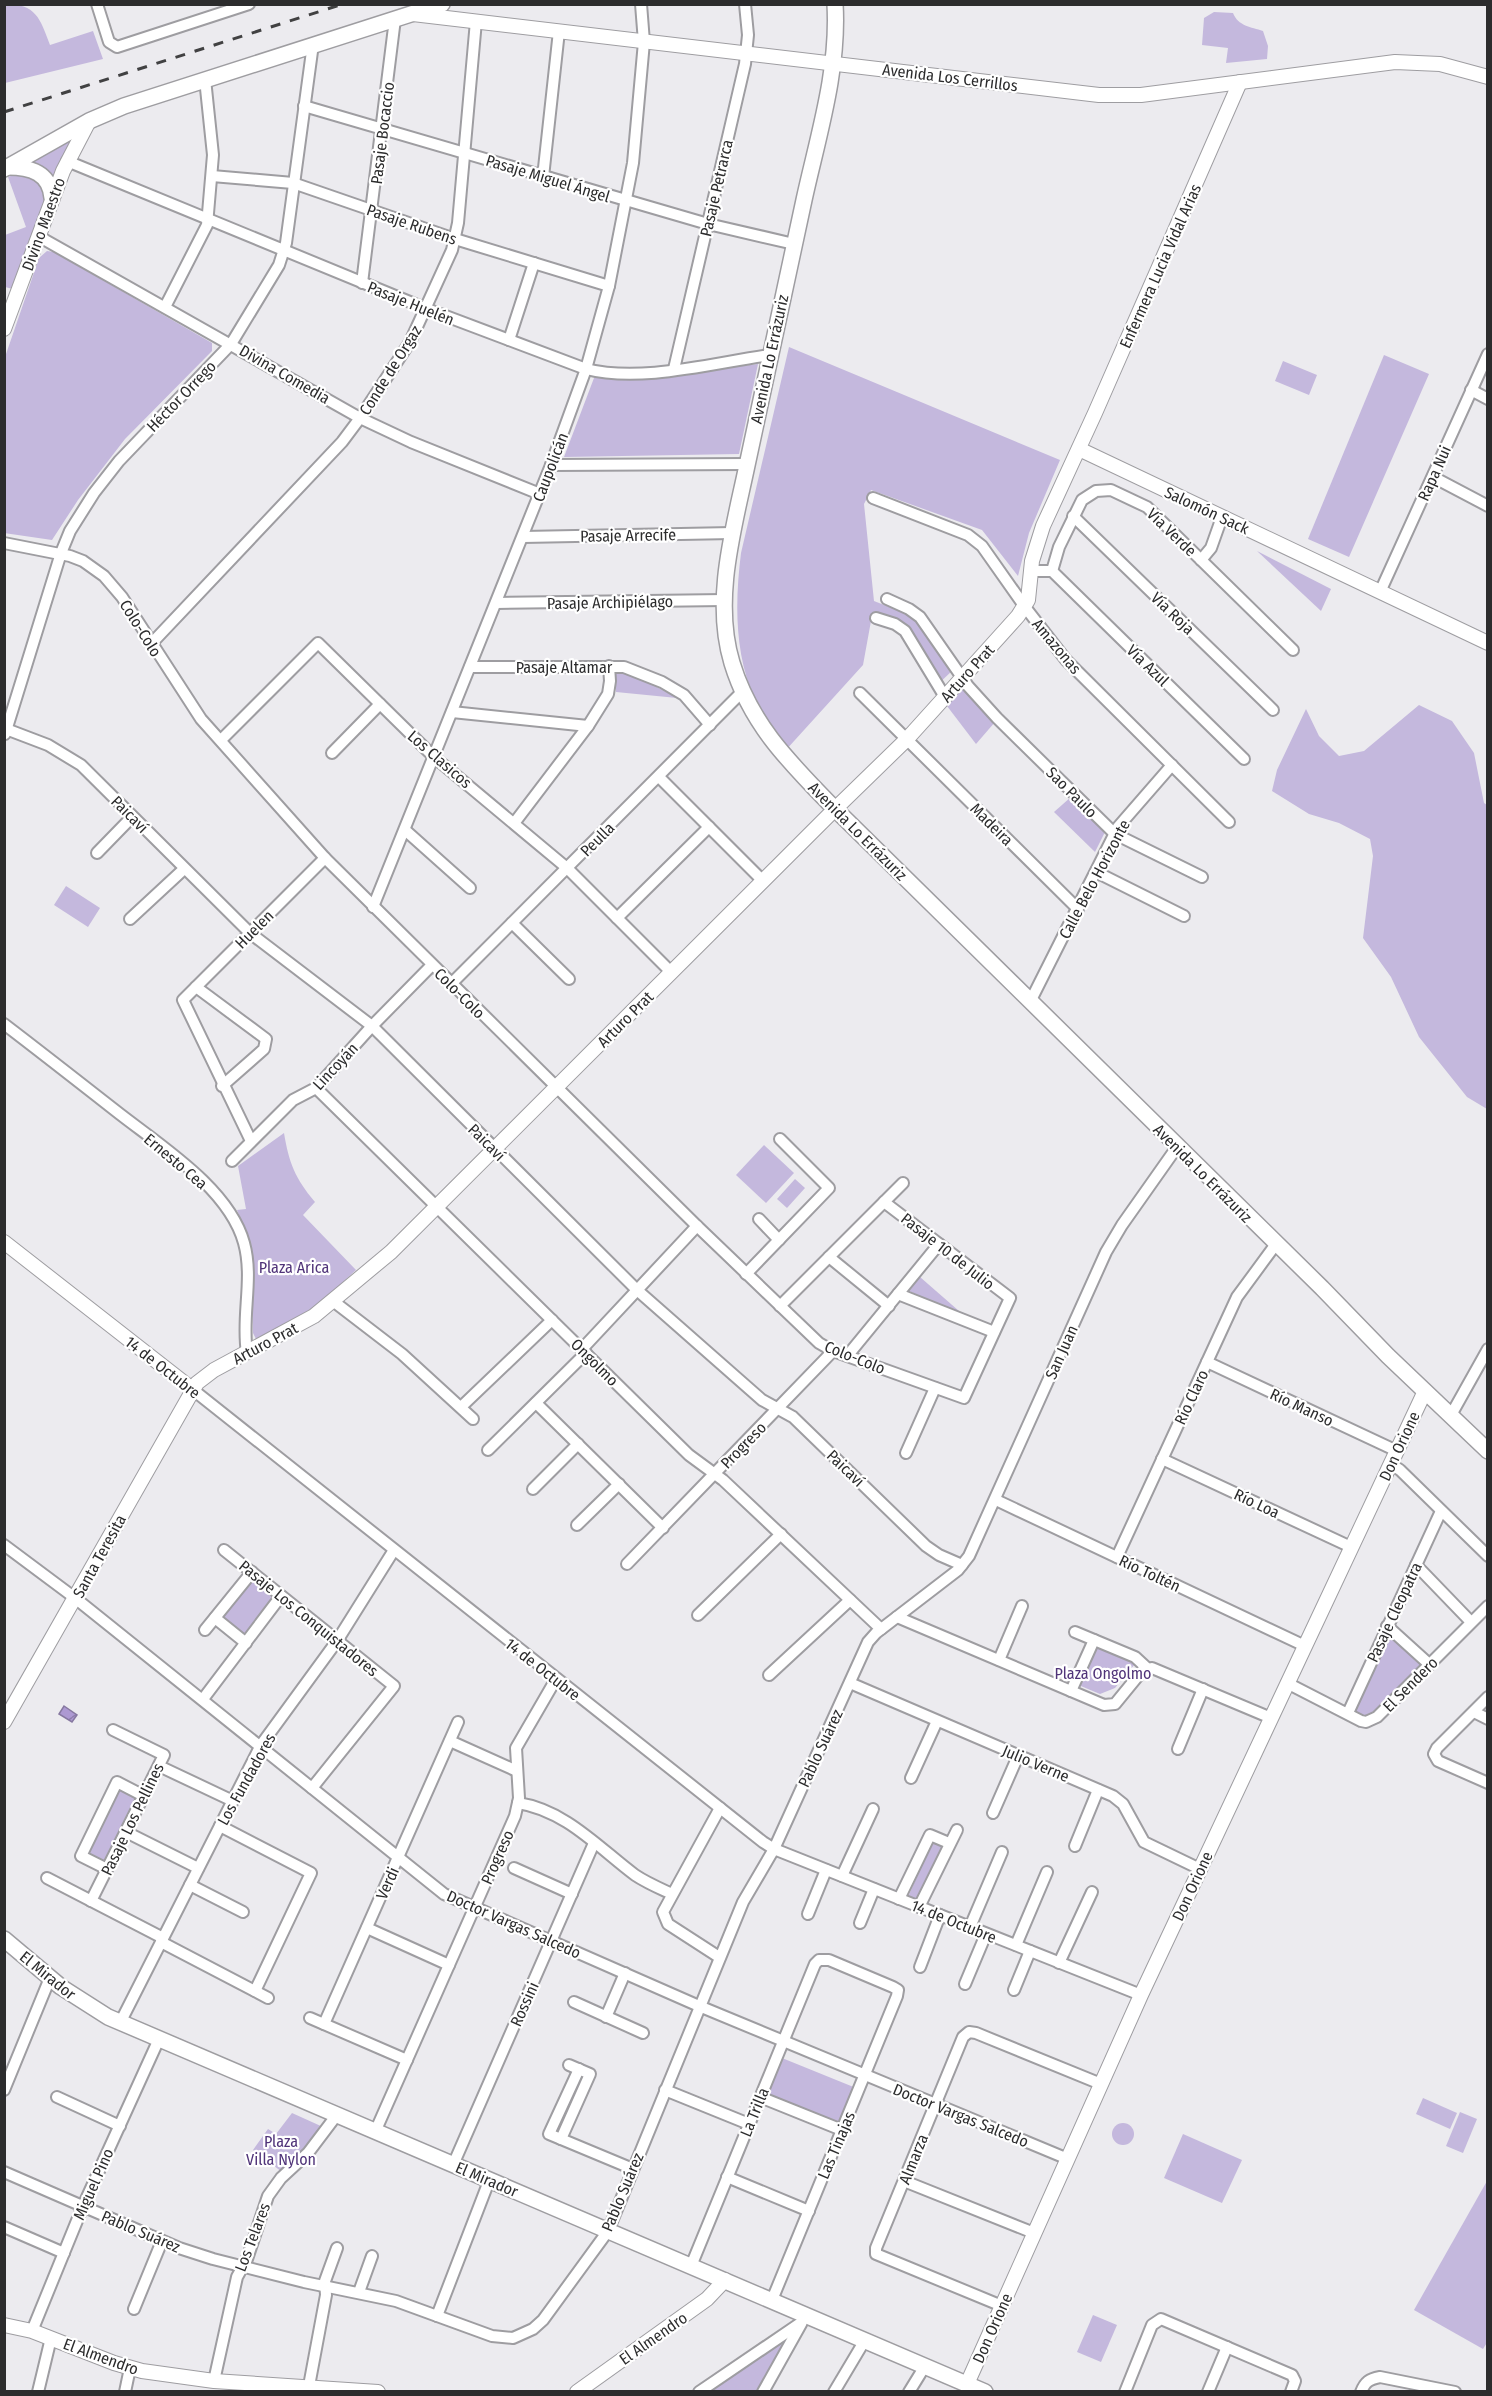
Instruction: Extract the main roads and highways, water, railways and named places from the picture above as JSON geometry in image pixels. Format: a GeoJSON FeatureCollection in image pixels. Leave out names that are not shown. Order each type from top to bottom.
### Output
{"type":"FeatureCollection","features":[{"type":"Feature","properties":{"kind":"main road"},"geometry":{"type":"LineString","coordinates":[[6,168],[89,122],[124,106],[442,4]]}},
{"type":"Feature","properties":{"kind":"main road","name":"Avenida Lo Errázuriz"},"geometry":{"type":"LineString","coordinates":[[835,4],[834,64],[770,355],[734,533],[725,600],[728,646],[742,692],[769,738],[835,809],[1425,1391],[1486,1448]]}},
{"type":"Feature","properties":{"kind":"main road"},"geometry":{"type":"LineString","coordinates":[[6,168],[28,168],[39,173],[47,182],[52,198]]}},
{"type":"Feature","properties":{"kind":"main road","name":"El Mirador"},"geometry":{"type":"LineString","coordinates":[[4,1939],[84,2004],[120,2023],[772,2300],[804,2319],[865,2340],[986,2391]]}},
{"type":"Feature","properties":{"kind":"water"},"geometry":{"type":"Polygon","coordinates":[[[64,1706],[77,1715],[72,1722],[59,1714],[64,1706]]]}},
{"type":"Feature","properties":{"kind":"railway"},"geometry":{"type":"LineString","coordinates":[[4,112],[343,4]]}},
{"type":"Feature","properties":{"kind":"park label","name":"Plaza Arica"},"geometry":{"type":"Point","coordinates":[294,1267]}},
{"type":"Feature","properties":{"kind":"park label","name":"Plaza Ongolmo"},"geometry":{"type":"Point","coordinates":[1103,1673]}},
{"type":"Feature","properties":{"kind":"park label","name":"Plaza Villa Nylon"},"geometry":{"type":"Point","coordinates":[281,2150]}}]}
